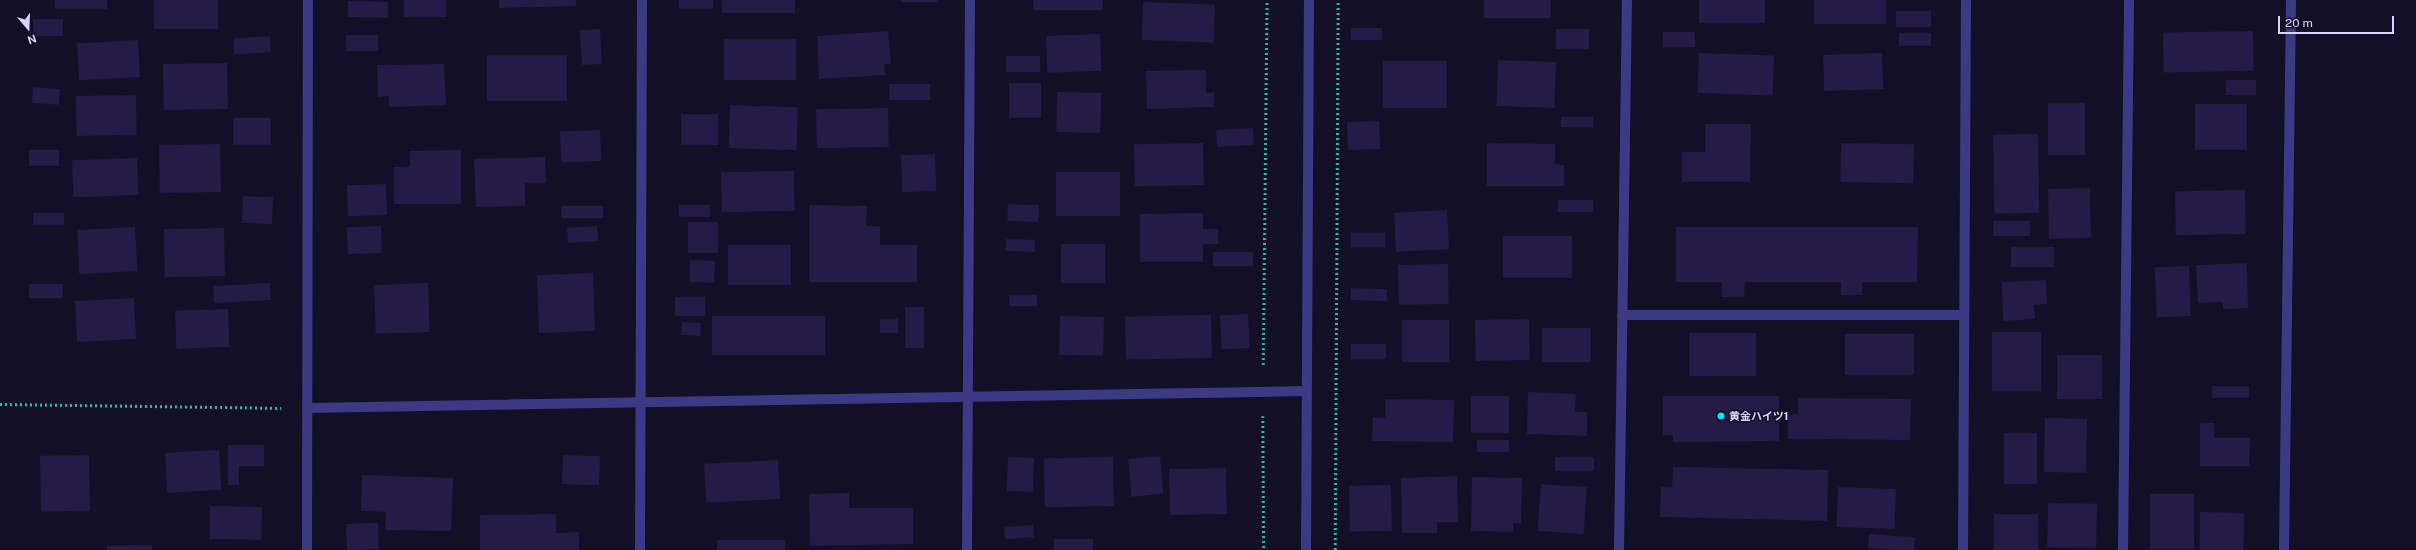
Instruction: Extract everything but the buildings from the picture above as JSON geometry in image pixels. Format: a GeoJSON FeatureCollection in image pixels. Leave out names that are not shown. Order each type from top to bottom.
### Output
{"type":"FeatureCollection","features":[{"type":"Feature","properties":{"kind":"street"},"geometry":{"type":"LineString","coordinates":[[306,550],[308,0]]}},
{"type":"Feature","properties":{"kind":"street"},"geometry":{"type":"LineString","coordinates":[[640,550],[642,0]]}},
{"type":"Feature","properties":{"kind":"street"},"geometry":{"type":"LineString","coordinates":[[966,550],[970,0]]}},
{"type":"Feature","properties":{"kind":"street"},"geometry":{"type":"LineString","coordinates":[[1306,550],[1309,0]]}},
{"type":"Feature","properties":{"kind":"street"},"geometry":{"type":"LineString","coordinates":[[1619,550],[1627,0]]}},
{"type":"Feature","properties":{"kind":"street"},"geometry":{"type":"LineString","coordinates":[[1963,550],[1966,0]]}},
{"type":"Feature","properties":{"kind":"street"},"geometry":{"type":"LineString","coordinates":[[2123,550],[2129,0]]}},
{"type":"Feature","properties":{"kind":"street"},"geometry":{"type":"LineString","coordinates":[[2284,550],[2291,0]]}},
{"type":"Feature","properties":{"kind":"street"},"geometry":{"type":"LineString","coordinates":[[1622,315],[1964,315]]}},
{"type":"Feature","properties":{"kind":"street"},"geometry":{"type":"LineString","coordinates":[[307,408],[966,399],[1306,391]]}},
{"type":"Feature","properties":{"kind":"path"},"geometry":{"type":"LineString","coordinates":[[1264,550],[1263,392],[1267,0]]}},
{"type":"Feature","properties":{"kind":"path"},"geometry":{"type":"LineString","coordinates":[[1335,550],[1338,0]]}},
{"type":"Feature","properties":{"kind":"path"},"geometry":{"type":"LineString","coordinates":[[0,404],[307,408]]}},
{"type":"Feature","properties":{"kind":"place","name":"黄金ハイツ1"},"geometry":{"type":"Point","coordinates":[1721,416]}}]}
